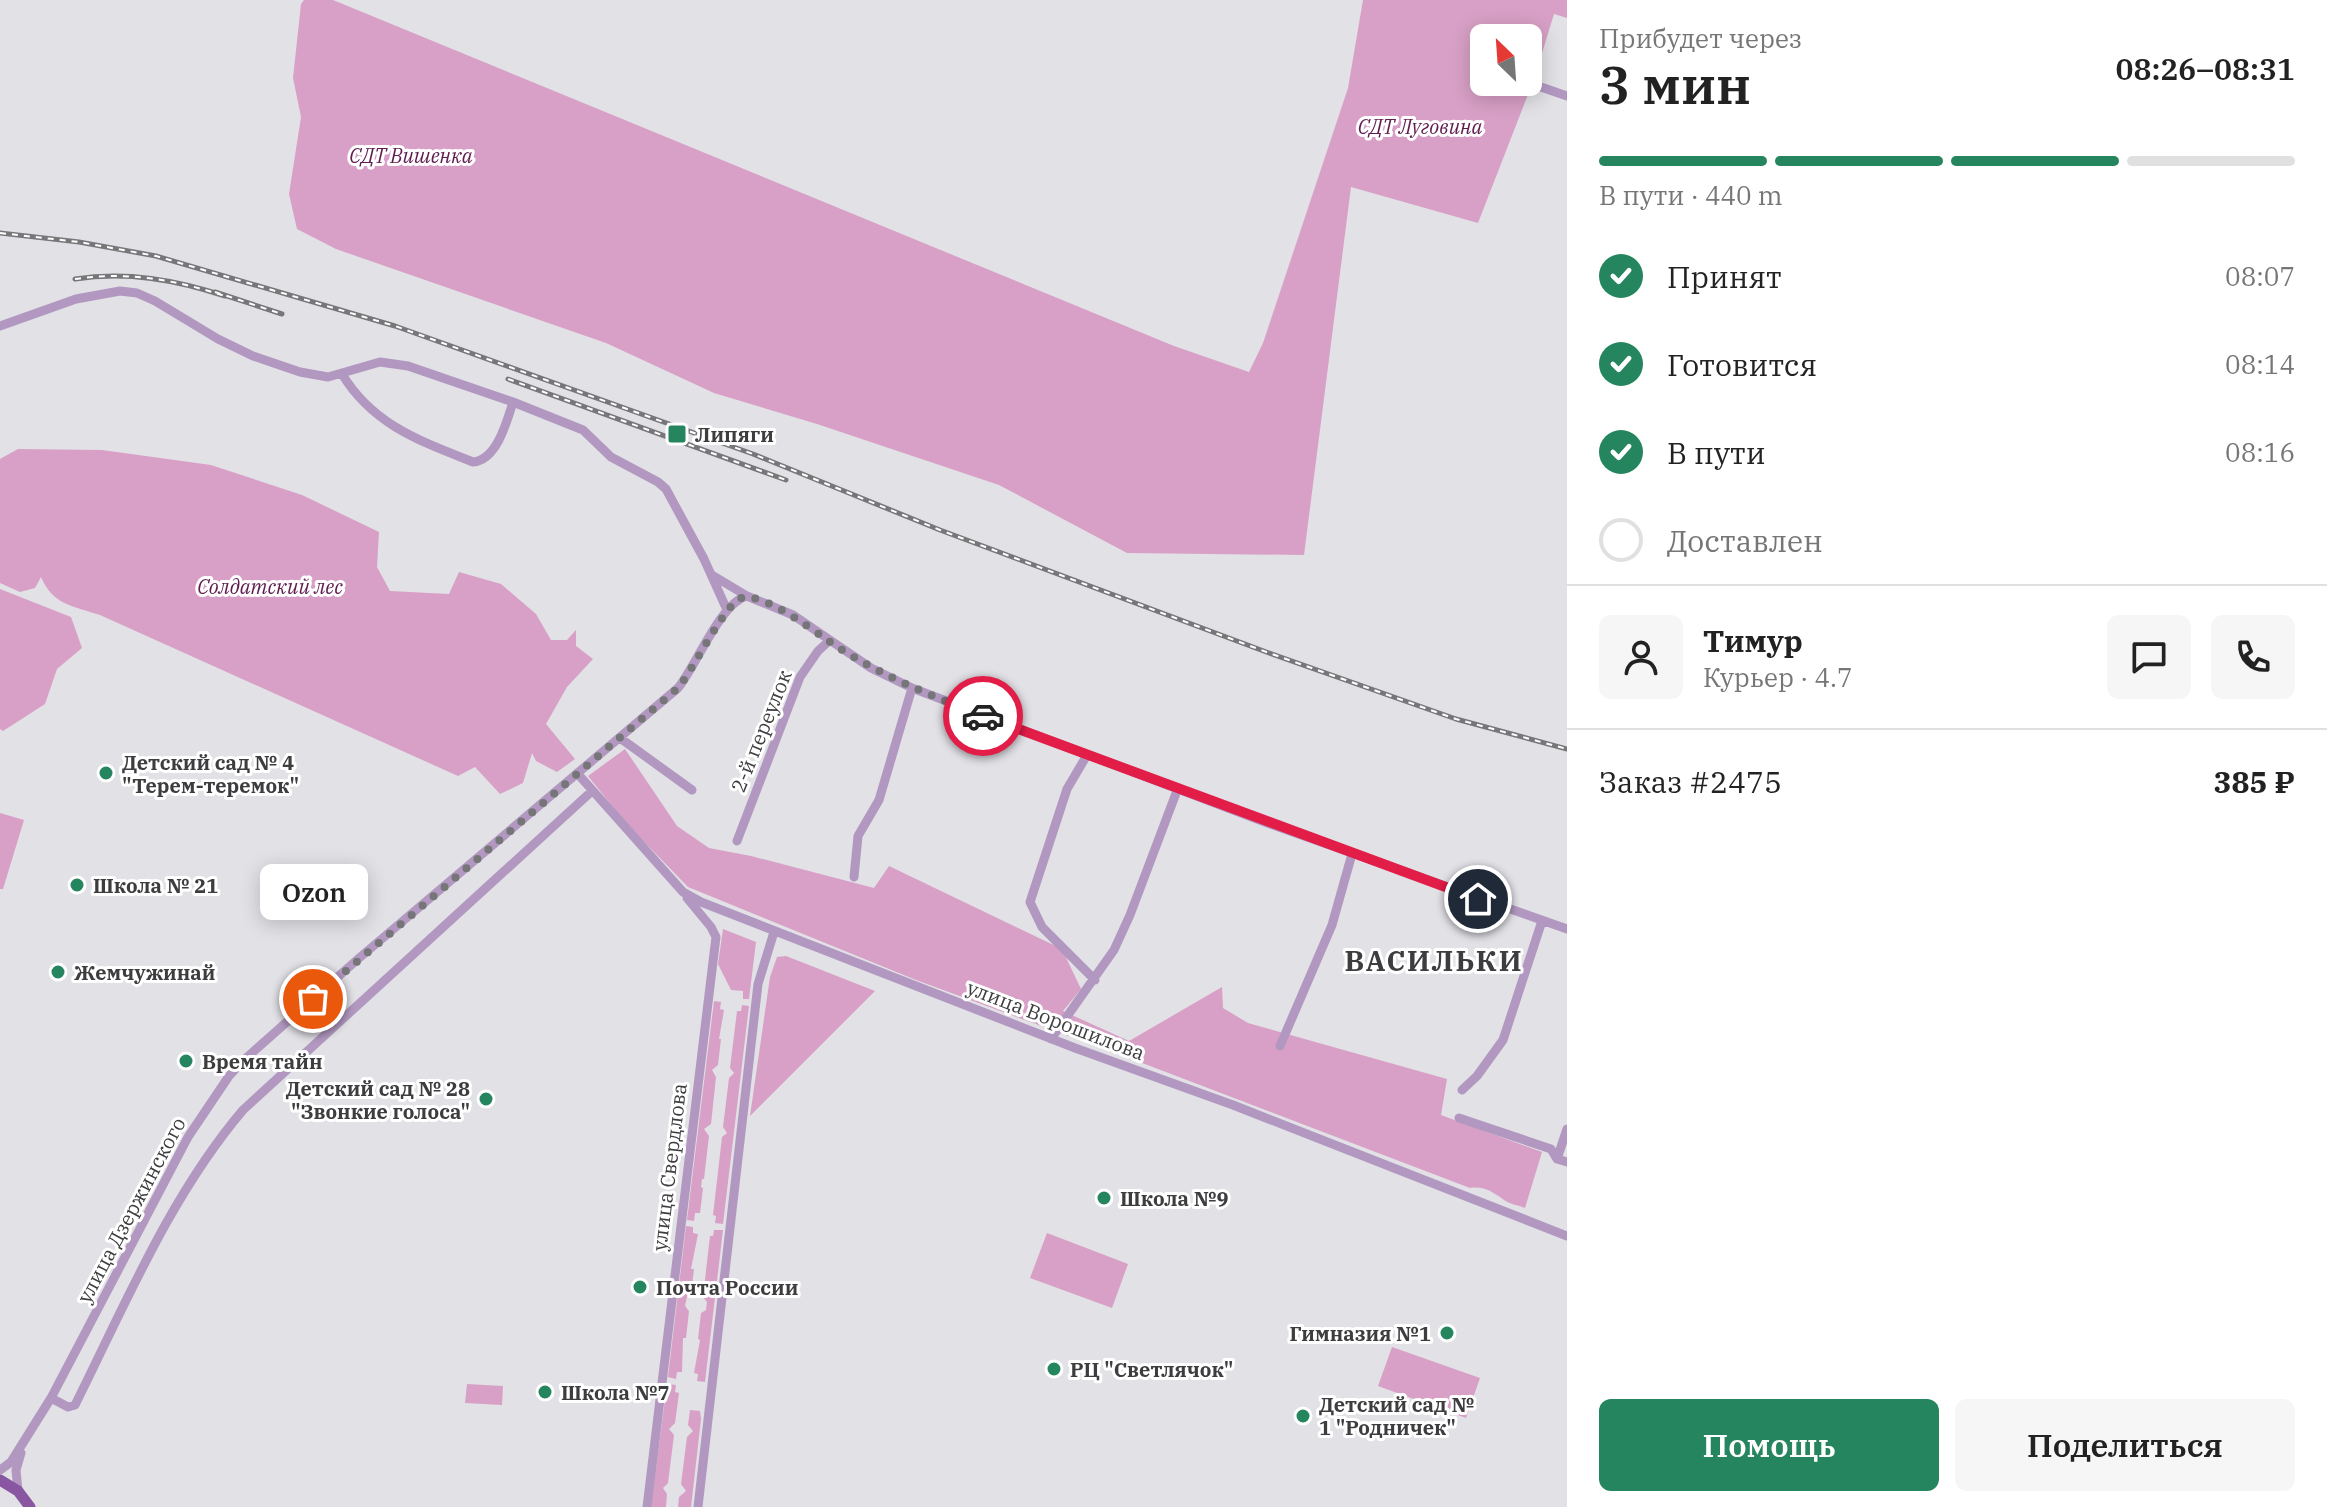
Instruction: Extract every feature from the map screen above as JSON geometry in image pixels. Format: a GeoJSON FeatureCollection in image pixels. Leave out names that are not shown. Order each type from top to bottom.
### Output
{"type":"FeatureCollection","features":[{"type":"Feature","properties":{"kind":"main road"},"geometry":{"type":"LineString","coordinates":[[0,1480],[18,1491],[30,1507]]}},
{"type":"Feature","properties":{"kind":"street"},"geometry":{"type":"LineString","coordinates":[[1542,87],[1567,96]]}},
{"type":"Feature","properties":{"kind":"street"},"geometry":{"type":"LineString","coordinates":[[0,326],[76,299],[120,291],[137,293],[253,356],[315,376],[342,374],[380,362],[408,366],[513,402],[583,430],[611,457],[658,482],[672,499],[727,610]]}},
{"type":"Feature","properties":{"kind":"street"},"geometry":{"type":"LineString","coordinates":[[342,374],[361,402],[408,436],[473,462],[481,461],[489,454],[504,428],[513,402]]}},
{"type":"Feature","properties":{"kind":"street"},"geometry":{"type":"LineString","coordinates":[[712,575],[747,596],[793,615],[871,668],[912,688],[1352,854],[1567,929]]}},
{"type":"Feature","properties":{"kind":"street","name":"улица Дзержинского"},"geometry":{"type":"LineString","coordinates":[[0,1470],[11,1462],[51,1398],[188,1137],[229,1076],[358,959],[684,681],[727,610],[736,600],[747,596]]}},
{"type":"Feature","properties":{"kind":"street","name":"2-й переулок"},"geometry":{"type":"LineString","coordinates":[[737,841],[800,677],[829,641]]}},
{"type":"Feature","properties":{"kind":"street"},"geometry":{"type":"LineString","coordinates":[[854,877],[858,836],[879,800],[912,688]]}},
{"type":"Feature","properties":{"kind":"street"},"geometry":{"type":"LineString","coordinates":[[620,738],[692,790]]}},
{"type":"Feature","properties":{"kind":"street"},"geometry":{"type":"LineString","coordinates":[[1087,755],[1067,789],[1030,902],[1042,927],[1095,980]]}},
{"type":"Feature","properties":{"kind":"street","name":"улица Ворошилова"},"geometry":{"type":"LineString","coordinates":[[577,773],[683,892],[718,910],[1051,1039],[1233,1105],[1567,1236]]}},
{"type":"Feature","properties":{"kind":"street"},"geometry":{"type":"LineString","coordinates":[[1051,1039],[1114,950],[1178,788]]}},
{"type":"Feature","properties":{"kind":"street","name":"улица Дзержинского"},"geometry":{"type":"LineString","coordinates":[[51,1398],[68,1407],[75,1405],[182,1198],[220,1138],[243,1110],[592,791]]}},
{"type":"Feature","properties":{"kind":"street"},"geometry":{"type":"LineString","coordinates":[[1280,1046],[1332,925],[1352,854]]}},
{"type":"Feature","properties":{"kind":"street","name":"улица Свердлова"},"geometry":{"type":"LineString","coordinates":[[647,1507],[716,937],[683,892]]}},
{"type":"Feature","properties":{"kind":"street"},"geometry":{"type":"LineString","coordinates":[[1462,1090],[1477,1076],[1503,1040],[1542,921]]}},
{"type":"Feature","properties":{"kind":"street"},"geometry":{"type":"LineString","coordinates":[[698,1507],[758,984],[774,932]]}},
{"type":"Feature","properties":{"kind":"street"},"geometry":{"type":"LineString","coordinates":[[1459,1118],[1551,1149],[1562,1161]]}},
{"type":"Feature","properties":{"kind":"street"},"geometry":{"type":"LineString","coordinates":[[1562,1161],[1567,1129]]}},
{"type":"Feature","properties":{"kind":"street","name":"улица Дзержинского"},"geometry":{"type":"LineString","coordinates":[[18,1491],[16,1470],[25,1442]]}},
{"type":"Feature","properties":{"kind":"green space","name":"СДТ Вишенка"},"geometry":{"type":"Polygon","coordinates":[[[304,0],[333,0],[1174,346],[1249,372],[1263,343],[1348,88],[1363,0],[1567,0],[1567,18],[1554,14],[1542,53],[1542,24],[1470,24],[1470,96],[1527,96],[1478,223],[1351,187],[1304,555],[1127,553],[999,485],[714,393],[606,343],[336,249],[297,229],[289,194],[301,117],[293,78],[301,4],[304,0]]]}},
{"type":"Feature","properties":{"kind":"green space","name":"Солдатский лес"},"geometry":{"type":"Polygon","coordinates":[[[18,449],[102,450],[211,465],[302,495],[379,532],[377,567],[390,591],[449,594],[459,572],[501,584],[536,614],[551,640],[567,640],[576,630],[576,646],[593,659],[567,687],[546,724],[575,759],[557,772],[536,761],[532,753],[523,783],[500,794],[475,767],[458,776],[100,615],[65,603],[51,593],[41,577],[35,588],[20,592],[0,583],[0,459],[18,449]]]}},
{"type":"Feature","properties":{"kind":"green space"},"geometry":{"type":"Polygon","coordinates":[[[0,589],[71,617],[82,648],[57,669],[45,704],[3,731],[0,729],[0,589]]]}},
{"type":"Feature","properties":{"kind":"green space"},"geometry":{"type":"Polygon","coordinates":[[[625,749],[677,826],[709,848],[874,888],[889,866],[1062,949],[1081,989],[1063,1011],[1129,1041],[1222,987],[1223,1008],[1248,1023],[1447,1079],[1441,1115],[1542,1152],[1525,1208],[1508,1203],[1488,1190],[1470,1188],[916,980],[688,887],[625,822],[588,776],[625,749]]]}},
{"type":"Feature","properties":{"kind":"green space"},"geometry":{"type":"Polygon","coordinates":[[[0,813],[24,820],[3,889],[0,889],[0,813]]]}},
{"type":"Feature","properties":{"kind":"green space"},"geometry":{"type":"Polygon","coordinates":[[[723,929],[756,942],[749,999],[743,999],[743,991],[731,990],[718,964],[723,929]]]}},
{"type":"Feature","properties":{"kind":"green space"},"geometry":{"type":"Polygon","coordinates":[[[786,956],[875,991],[750,1116],[770,977],[777,957],[786,956]]]}},
{"type":"Feature","properties":{"kind":"green space"},"geometry":{"type":"Polygon","coordinates":[[[714,1001],[721,1002],[720,1009],[724,1010],[718,1065],[712,1070],[716,1077],[711,1124],[704,1129],[709,1136],[700,1213],[695,1213],[694,1221],[687,1220],[714,1001]]]}},
{"type":"Feature","properties":{"kind":"green space"},"geometry":{"type":"Polygon","coordinates":[[[742,1005],[749,1006],[723,1224],[715,1223],[716,1216],[713,1215],[722,1137],[727,1133],[723,1127],[729,1078],[734,1073],[730,1068],[737,1011],[741,1011],[742,1005]]]}},
{"type":"Feature","properties":{"kind":"green space"},"geometry":{"type":"Polygon","coordinates":[[[686,1226],[693,1227],[693,1233],[698,1234],[691,1269],[694,1269],[691,1294],[687,1296],[685,1306],[689,1311],[686,1338],[683,1338],[682,1372],[677,1372],[676,1379],[668,1377],[686,1226]]]}},
{"type":"Feature","properties":{"kind":"green space"},"geometry":{"type":"Polygon","coordinates":[[[714,1230],[723,1230],[705,1382],[697,1381],[698,1374],[694,1373],[701,1313],[706,1310],[707,1302],[703,1297],[710,1236],[713,1236],[714,1230]]]}},
{"type":"Feature","properties":{"kind":"green space"},"geometry":{"type":"Polygon","coordinates":[[[1047,1233],[1128,1264],[1112,1308],[1030,1278],[1047,1233]]]}},
{"type":"Feature","properties":{"kind":"green space"},"geometry":{"type":"Polygon","coordinates":[[[1392,1347],[1480,1378],[1466,1418],[1378,1386],[1392,1347]]]}},
{"type":"Feature","properties":{"kind":"green space"},"geometry":{"type":"Polygon","coordinates":[[[467,1384],[503,1386],[502,1405],[465,1403],[467,1384]]]}},
{"type":"Feature","properties":{"kind":"green space"},"geometry":{"type":"Polygon","coordinates":[[[667,1384],[676,1385],[675,1392],[679,1393],[675,1423],[669,1429],[674,1435],[668,1483],[663,1488],[667,1494],[666,1507],[651,1507],[667,1384]]]}},
{"type":"Feature","properties":{"kind":"green space"},"geometry":{"type":"Polygon","coordinates":[[[690,1410],[700,1411],[701,1419],[691,1507],[678,1507],[679,1497],[686,1491],[681,1484],[687,1437],[693,1431],[688,1425],[690,1410]]]}},
{"type":"Feature","properties":{"kind":"railway"},"geometry":{"type":"LineString","coordinates":[[0,233],[79,242],[156,256],[395,326],[753,454],[940,530],[1269,653],[1456,719],[1567,749]]}},
{"type":"Feature","properties":{"kind":"railway"},"geometry":{"type":"LineString","coordinates":[[75,279],[113,276],[151,278],[225,296]]}},
{"type":"Feature","properties":{"kind":"railway"},"geometry":{"type":"LineString","coordinates":[[215,292],[282,314]]}},
{"type":"Feature","properties":{"kind":"railway"},"geometry":{"type":"LineString","coordinates":[[508,379],[786,480]]}},
{"type":"Feature","properties":{"kind":"way so far"},"geometry":{"type":"LineString","coordinates":[[313,999],[678,688],[731,604],[741,598],[747,596],[793,615],[871,668],[983,716]]}},
{"type":"Feature","properties":{"kind":"place","name":"Липяги"},"geometry":{"type":"Point","coordinates":[677,434]}},
{"type":"Feature","properties":{"kind":"place","name":"Детский сад № 4 \"Терем-теремок\""},"geometry":{"type":"Point","coordinates":[106,773]}},
{"type":"Feature","properties":{"kind":"place","name":"Школа № 21"},"geometry":{"type":"Point","coordinates":[77,885]}},
{"type":"Feature","properties":{"kind":"place","name":"Жемчужинай"},"geometry":{"type":"Point","coordinates":[58,972]}},
{"type":"Feature","properties":{"kind":"place","name":"Ozon"},"geometry":{"type":"Point","coordinates":[313,999]}},
{"type":"Feature","properties":{"kind":"place","name":"Время тайн"},"geometry":{"type":"Point","coordinates":[186,1061]}},
{"type":"Feature","properties":{"kind":"place","name":"Детский сад № 28 \"Звонкие голоса\""},"geometry":{"type":"Point","coordinates":[486,1099]}},
{"type":"Feature","properties":{"kind":"place","name":"Школа №9"},"geometry":{"type":"Point","coordinates":[1104,1198]}},
{"type":"Feature","properties":{"kind":"place","name":"Почта России"},"geometry":{"type":"Point","coordinates":[640,1287]}},
{"type":"Feature","properties":{"kind":"place","name":"Гимназия №1"},"geometry":{"type":"Point","coordinates":[1447,1333]}},
{"type":"Feature","properties":{"kind":"place","name":"РЦ \"Светлячок\""},"geometry":{"type":"Point","coordinates":[1054,1369]}},
{"type":"Feature","properties":{"kind":"place","name":"Школа №7"},"geometry":{"type":"Point","coordinates":[545,1392]}},
{"type":"Feature","properties":{"kind":"place","name":"Детский сад № 1 \"Родничек\""},"geometry":{"type":"Point","coordinates":[1303,1416]}},
{"type":"Feature","properties":{"kind":"district","name":"ВАСИЛЬКИ"},"geometry":{"type":"Point","coordinates":[1434,960]}},
{"type":"Feature","properties":{"kind":"route"},"geometry":{"type":"LineString","coordinates":[[983,716],[1478,899]]}},
{"type":"Feature","properties":{"kind":"park label","name":"СДТ Луговина"},"geometry":{"type":"Point","coordinates":[1420,126]}}]}
